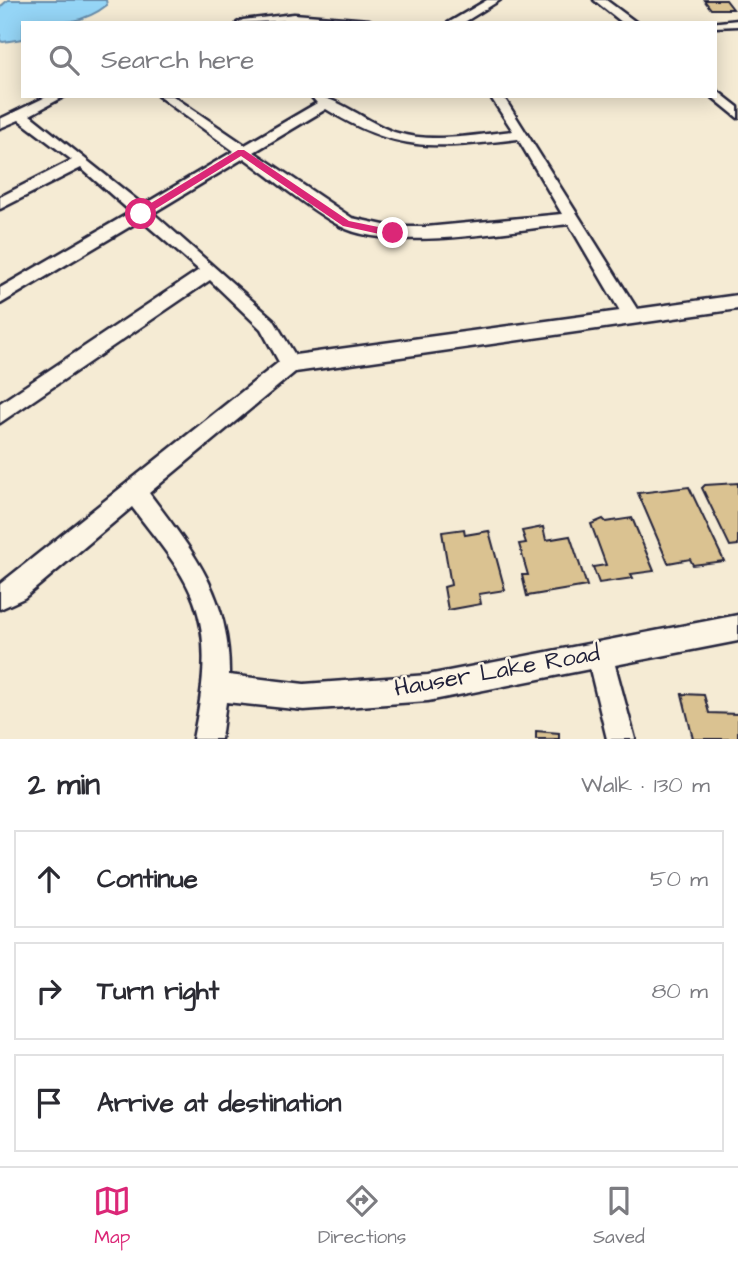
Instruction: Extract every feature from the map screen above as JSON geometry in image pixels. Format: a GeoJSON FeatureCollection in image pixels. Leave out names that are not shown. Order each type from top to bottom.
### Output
{"type":"FeatureCollection","features":[{"type":"Feature","properties":{"kind":"street"},"geometry":{"type":"LineString","coordinates":[[458,21],[495,0]]}},
{"type":"Feature","properties":{"kind":"street"},"geometry":{"type":"LineString","coordinates":[[599,0],[628,21]]}},
{"type":"Feature","properties":{"kind":"street"},"geometry":{"type":"LineString","coordinates":[[264,21],[305,17],[348,21]]}},
{"type":"Feature","properties":{"kind":"street"},"geometry":{"type":"LineString","coordinates":[[717,24],[738,23]]}},
{"type":"Feature","properties":{"kind":"street"},"geometry":{"type":"LineString","coordinates":[[717,95],[738,114]]}},
{"type":"Feature","properties":{"kind":"street"},"geometry":{"type":"LineString","coordinates":[[0,124],[55,98]]}},
{"type":"Feature","properties":{"kind":"street"},"geometry":{"type":"LineString","coordinates":[[167,98],[347,223],[393,233],[426,233],[573,218]]}},
{"type":"Feature","properties":{"kind":"street"},"geometry":{"type":"LineString","coordinates":[[497,98],[633,317]]}},
{"type":"Feature","properties":{"kind":"street"},"geometry":{"type":"LineString","coordinates":[[0,297],[141,214],[321,99],[368,126],[399,138],[438,142],[522,134]]}},
{"type":"Feature","properties":{"kind":"street"},"geometry":{"type":"LineString","coordinates":[[20,114],[82,161],[211,271],[267,324],[290,364]]}},
{"type":"Feature","properties":{"kind":"street"},"geometry":{"type":"LineString","coordinates":[[0,204],[82,161]]}},
{"type":"Feature","properties":{"kind":"street"},"geometry":{"type":"LineString","coordinates":[[0,414],[211,271]]}},
{"type":"Feature","properties":{"kind":"street"},"geometry":{"type":"LineString","coordinates":[[0,597],[15,589],[290,364],[738,302]]}},
{"type":"Feature","properties":{"kind":"street"},"geometry":{"type":"LineString","coordinates":[[134,491],[192,572],[211,614],[215,641],[207,739]]}},
{"type":"Feature","properties":{"kind":"street","name":"Hauser Lake Road"},"geometry":{"type":"LineString","coordinates":[[213,687],[304,697],[414,690],[738,628]]}},
{"type":"Feature","properties":{"kind":"street"},"geometry":{"type":"LineString","coordinates":[[599,653],[621,739]]}},
{"type":"Feature","properties":{"kind":"water"},"geometry":{"type":"Polygon","coordinates":[[[8,0],[106,0],[107,5],[77,20],[21,21],[21,39],[3,42],[0,41],[0,7],[8,0]]]}},
{"type":"Feature","properties":{"kind":"building"},"geometry":{"type":"Polygon","coordinates":[[[704,0],[726,0],[733,9],[711,9],[704,0]]]}},
{"type":"Feature","properties":{"kind":"building"},"geometry":{"type":"Polygon","coordinates":[[[738,483],[738,545],[730,546],[702,488],[705,485],[738,483]]]}},
{"type":"Feature","properties":{"kind":"building"},"geometry":{"type":"Polygon","coordinates":[[[689,487],[724,561],[693,565],[690,559],[668,563],[638,493],[689,487]]]}},
{"type":"Feature","properties":{"kind":"building"},"geometry":{"type":"Polygon","coordinates":[[[632,518],[654,571],[631,574],[633,578],[599,583],[593,567],[606,565],[591,524],[603,519],[606,522],[632,518]]]}},
{"type":"Feature","properties":{"kind":"building"},"geometry":{"type":"Polygon","coordinates":[[[543,527],[546,540],[570,536],[587,586],[527,596],[522,575],[528,575],[519,544],[526,543],[522,531],[543,527]]]}},
{"type":"Feature","properties":{"kind":"building"},"geometry":{"type":"Polygon","coordinates":[[[464,529],[465,535],[489,531],[505,590],[479,594],[481,604],[448,610],[444,587],[451,585],[442,532],[464,529]]]}},
{"type":"Feature","properties":{"kind":"building"},"geometry":{"type":"Polygon","coordinates":[[[682,694],[704,695],[709,713],[738,714],[738,739],[693,739],[682,694]]]}},
{"type":"Feature","properties":{"kind":"building"},"geometry":{"type":"Polygon","coordinates":[[[536,731],[559,733],[559,739],[536,739],[536,731]]]}},
{"type":"Feature","properties":{"kind":"route"},"geometry":{"type":"LineString","coordinates":[[141,214],[241,152],[347,223],[393,233]]}}]}
